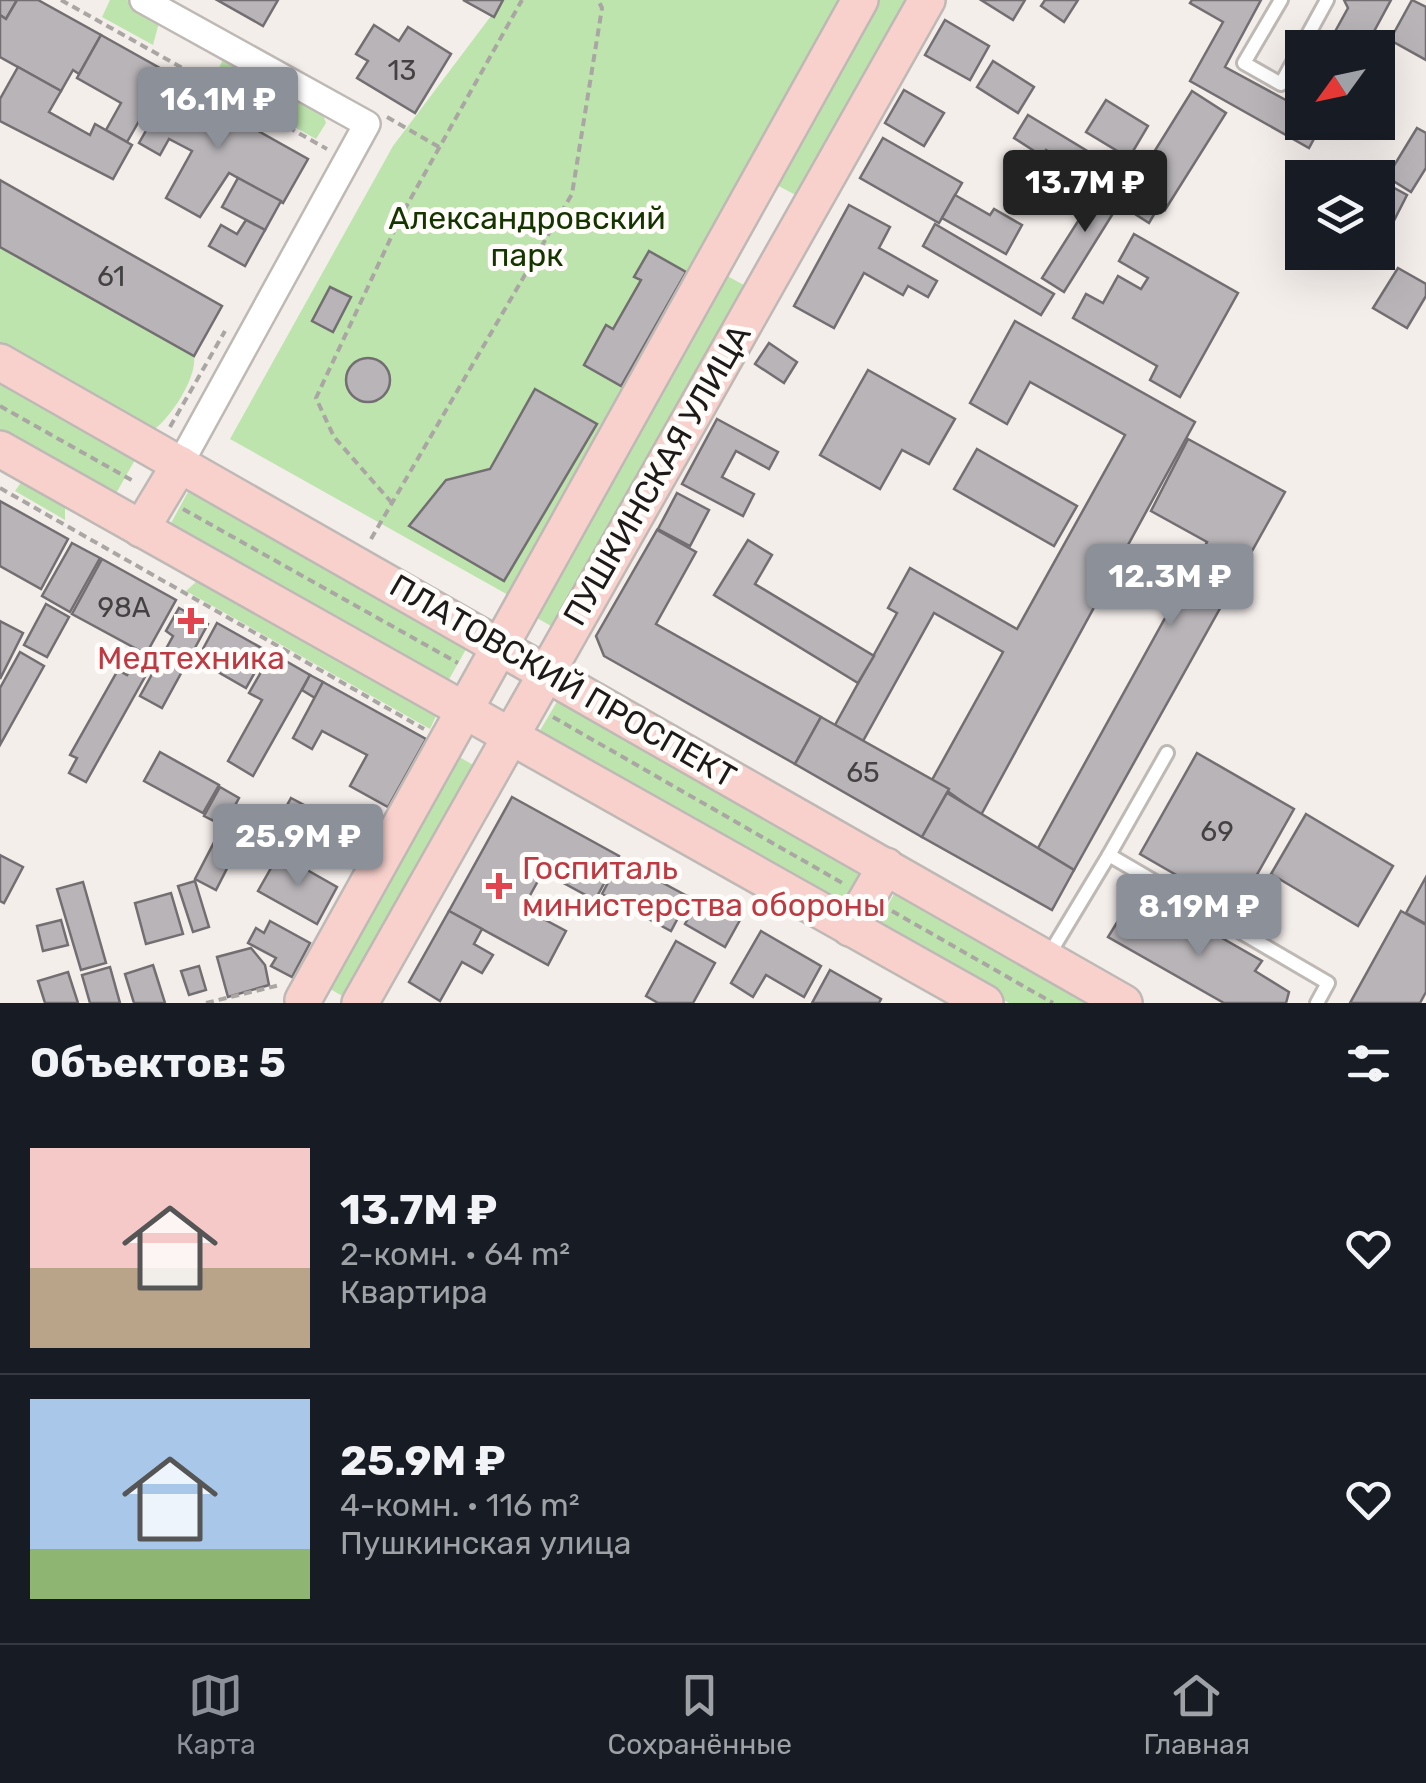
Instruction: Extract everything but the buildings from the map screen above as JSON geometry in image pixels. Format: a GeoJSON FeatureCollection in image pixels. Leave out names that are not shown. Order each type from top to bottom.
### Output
{"type":"FeatureCollection","features":[{"type":"Feature","properties":{"kind":"main road","name":"ПУШКИНСКАЯ УЛИЦА"},"geometry":{"type":"LineString","coordinates":[[301,1002],[860,0]]}},
{"type":"Feature","properties":{"kind":"main road","name":"ПУШКИНСКАЯ УЛИЦА"},"geometry":{"type":"LineString","coordinates":[[360,1003],[927,0]]}},
{"type":"Feature","properties":{"kind":"main road","name":"ПЛАТОВСКИЙ ПРОСПЕКТ"},"geometry":{"type":"LineString","coordinates":[[0,362],[1124,1003]]}},
{"type":"Feature","properties":{"kind":"main road"},"geometry":{"type":"LineString","coordinates":[[0,449],[140,529],[457,727],[509,736],[984,1003]]}},
{"type":"Feature","properties":{"kind":"main road"},"geometry":{"type":"LineString","coordinates":[[140,529],[180,464]]}},
{"type":"Feature","properties":{"kind":"main road"},"geometry":{"type":"LineString","coordinates":[[850,928],[886,866]]}},
{"type":"Feature","properties":{"kind":"street"},"geometry":{"type":"LineString","coordinates":[[159,4],[367,124],[180,464]]}},
{"type":"Feature","properties":{"kind":"lane"},"geometry":{"type":"LineString","coordinates":[[1281,0],[1244,63],[1281,84],[1321,2]]}},
{"type":"Feature","properties":{"kind":"lane"},"geometry":{"type":"LineString","coordinates":[[1047,959],[1167,753]]}},
{"type":"Feature","properties":{"kind":"lane"},"geometry":{"type":"LineString","coordinates":[[1109,855],[1328,983],[1317,1003]]}},
{"type":"Feature","properties":{"kind":"path"},"geometry":{"type":"LineString","coordinates":[[61,0],[328,150]]}},
{"type":"Feature","properties":{"kind":"path"},"geometry":{"type":"LineString","coordinates":[[392,502],[334,437],[316,398],[402,214],[522,0]]}},
{"type":"Feature","properties":{"kind":"path"},"geometry":{"type":"LineString","coordinates":[[371,539],[572,194],[602,8],[598,0]]}},
{"type":"Feature","properties":{"kind":"path"},"geometry":{"type":"LineString","coordinates":[[170,427],[229,323]]}},
{"type":"Feature","properties":{"kind":"path"},"geometry":{"type":"LineString","coordinates":[[0,488],[457,727]]}},
{"type":"Feature","properties":{"kind":"green space"},"geometry":{"type":"Polygon","coordinates":[[[110,0],[127,0],[160,19],[153,45],[102,17],[110,0]]]}},
{"type":"Feature","properties":{"kind":"green space","name":"Александровский парк"},"geometry":{"type":"Polygon","coordinates":[[[503,0],[845,0],[510,596],[230,439],[393,146],[503,0]]]}},
{"type":"Feature","properties":{"kind":"green space"},"geometry":{"type":"Polygon","coordinates":[[[874,0],[917,0],[803,199],[773,183],[874,0]]]}},
{"type":"Feature","properties":{"kind":"green space"},"geometry":{"type":"Polygon","coordinates":[[[225,56],[321,109],[326,123],[316,139],[212,81],[225,56]]]}},
{"type":"Feature","properties":{"kind":"green space"},"geometry":{"type":"Polygon","coordinates":[[[0,247],[194,356],[192,374],[182,395],[156,428],[144,428],[0,347],[0,247]]]}},
{"type":"Feature","properties":{"kind":"green space"},"geometry":{"type":"Polygon","coordinates":[[[720,272],[753,290],[558,630],[530,614],[720,272]]]}},
{"type":"Feature","properties":{"kind":"green space"},"geometry":{"type":"Polygon","coordinates":[[[0,374],[140,451],[114,497],[0,434],[0,374]]]}},
{"type":"Feature","properties":{"kind":"green space"},"geometry":{"type":"Polygon","coordinates":[[[22,481],[65,506],[65,520],[15,491],[22,481]]]}},
{"type":"Feature","properties":{"kind":"green space"},"geometry":{"type":"Polygon","coordinates":[[[194,481],[473,637],[443,690],[165,534],[194,481]]]}},
{"type":"Feature","properties":{"kind":"green space"},"geometry":{"type":"Polygon","coordinates":[[[198,580],[437,714],[430,729],[186,591],[198,580]]]}},
{"type":"Feature","properties":{"kind":"green space"},"geometry":{"type":"Polygon","coordinates":[[[558,700],[861,873],[842,906],[539,732],[558,700]]]}},
{"type":"Feature","properties":{"kind":"green space"},"geometry":{"type":"Polygon","coordinates":[[[451,752],[480,769],[349,1000],[320,983],[451,752]]]}},
{"type":"Feature","properties":{"kind":"green space"},"geometry":{"type":"Polygon","coordinates":[[[894,894],[1086,1003],[1009,1003],[876,927],[894,894]]]}},
{"type":"Feature","properties":{"kind":"place","name":"Медтехника"},"geometry":{"type":"Point","coordinates":[191,621]}},
{"type":"Feature","properties":{"kind":"place","name":"Госпиталь министерства обороны"},"geometry":{"type":"Point","coordinates":[499,886]}}]}
